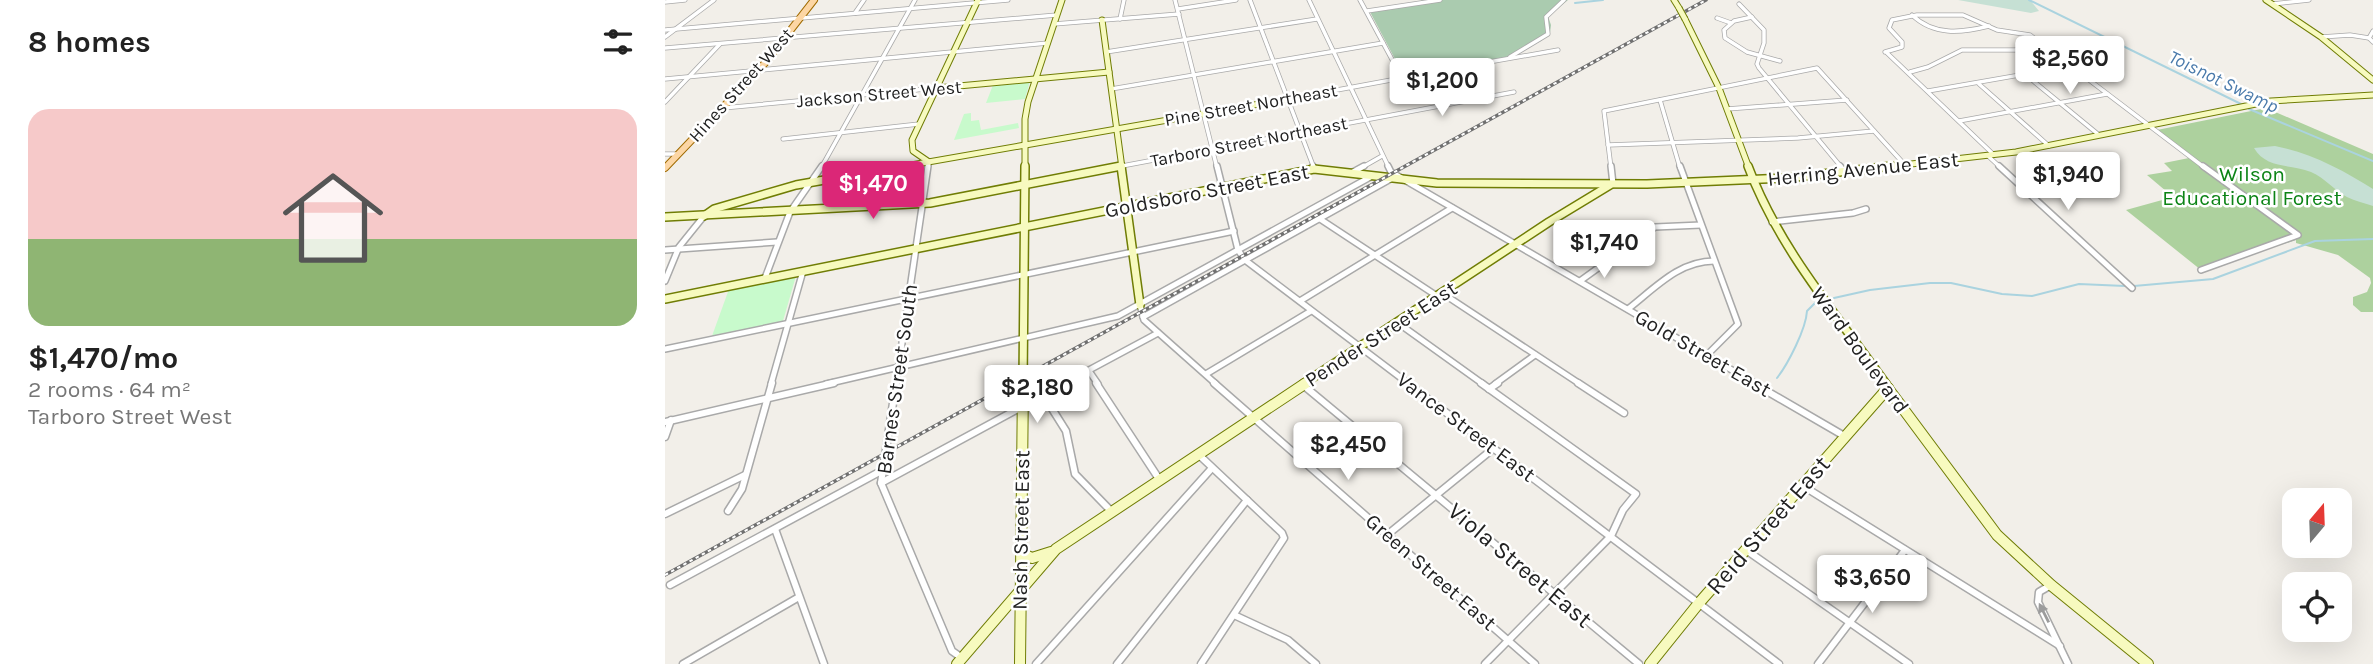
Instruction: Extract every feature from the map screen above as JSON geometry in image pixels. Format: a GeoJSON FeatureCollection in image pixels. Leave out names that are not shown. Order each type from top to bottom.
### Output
{"type":"FeatureCollection","features":[{"type":"Feature","properties":{"kind":"main road","name":"Hines Street West"},"geometry":{"type":"LineString","coordinates":[[665,168],[759,71],[814,0]]}},
{"type":"Feature","properties":{"kind":"main road","name":"Nash Street East"},"geometry":{"type":"LineString","coordinates":[[1020,664],[1026,112],[1062,0]]}},
{"type":"Feature","properties":{"kind":"main road","name":"Ward Boulevard"},"geometry":{"type":"LineString","coordinates":[[1674,0],[1719,88],[1753,180],[1772,222],[1970,503],[1997,535],[2051,584],[2148,664]]}},
{"type":"Feature","properties":{"kind":"main road"},"geometry":{"type":"LineString","coordinates":[[2266,0],[2321,37],[2373,80]]}},
{"type":"Feature","properties":{"kind":"main road"},"geometry":{"type":"LineString","coordinates":[[929,162],[916,155],[911,147],[919,124],[977,1]]}},
{"type":"Feature","properties":{"kind":"main road"},"geometry":{"type":"LineString","coordinates":[[1102,20],[1141,311]]}},
{"type":"Feature","properties":{"kind":"main road","name":"Jackson Street West"},"geometry":{"type":"LineString","coordinates":[[936,88],[1109,72]]}},
{"type":"Feature","properties":{"kind":"main road","name":"Herring Avenue East"},"geometry":{"type":"LineString","coordinates":[[1395,178],[1437,183],[1613,184],[1753,180],[1845,172],[2049,146],[2256,103],[2373,95]]}},
{"type":"Feature","properties":{"kind":"main road","name":"Pine Street Northeast"},"geometry":{"type":"LineString","coordinates":[[704,216],[727,205],[813,182],[1288,99]]}},
{"type":"Feature","properties":{"kind":"main road","name":"Tarboro Street Northeast"},"geometry":{"type":"LineString","coordinates":[[665,217],[923,203],[1122,166]]}},
{"type":"Feature","properties":{"kind":"main road","name":"Goldsboro Street East"},"geometry":{"type":"LineString","coordinates":[[665,299],[1314,169],[1395,178]]}},
{"type":"Feature","properties":{"kind":"main road","name":"Pender Street East"},"geometry":{"type":"LineString","coordinates":[[960,661],[1056,549],[1516,244],[1613,184]]}},
{"type":"Feature","properties":{"kind":"main road"},"geometry":{"type":"LineString","coordinates":[[716,215],[727,205]]}},
{"type":"Feature","properties":{"kind":"main road","name":"Reid Street East"},"geometry":{"type":"LineString","coordinates":[[1650,664],[1699,603],[1888,388]]}},
{"type":"Feature","properties":{"kind":"main road"},"geometry":{"type":"LineString","coordinates":[[1021,553],[1036,558],[1056,549]]}},
{"type":"Feature","properties":{"kind":"street"},"geometry":{"type":"LineString","coordinates":[[665,2],[685,0]]}},
{"type":"Feature","properties":{"kind":"street"},"geometry":{"type":"LineString","coordinates":[[665,37],[715,0]]}},
{"type":"Feature","properties":{"kind":"street"},"geometry":{"type":"LineString","coordinates":[[855,13],[864,0]]}},
{"type":"Feature","properties":{"kind":"street"},"geometry":{"type":"LineString","coordinates":[[765,278],[790,212],[813,182],[915,0]]}},
{"type":"Feature","properties":{"kind":"street"},"geometry":{"type":"LineString","coordinates":[[665,30],[1008,0]]}},
{"type":"Feature","properties":{"kind":"street"},"geometry":{"type":"LineString","coordinates":[[1120,19],[1124,0]]}},
{"type":"Feature","properties":{"kind":"street"},"geometry":{"type":"LineString","coordinates":[[1175,0],[1214,148]]}},
{"type":"Feature","properties":{"kind":"street"},"geometry":{"type":"LineString","coordinates":[[1054,24],[1120,19],[1236,0]]}},
{"type":"Feature","properties":{"kind":"street"},"geometry":{"type":"LineString","coordinates":[[1250,0],[1314,169]]}},
{"type":"Feature","properties":{"kind":"street","name":"Gold Street East"},"geometry":{"type":"LineString","coordinates":[[1309,0],[1382,156],[1395,178],[1516,244],[1846,437]]}},
{"type":"Feature","properties":{"kind":"street"},"geometry":{"type":"LineString","coordinates":[[1360,0],[1402,78]]}},
{"type":"Feature","properties":{"kind":"street"},"geometry":{"type":"LineString","coordinates":[[1367,11],[1440,0]]}},
{"type":"Feature","properties":{"kind":"street"},"geometry":{"type":"LineString","coordinates":[[1508,59],[1548,34],[1549,27],[1545,17],[1564,0]]}},
{"type":"Feature","properties":{"kind":"street"},"geometry":{"type":"LineString","coordinates":[[2273,4],[2309,0]]}},
{"type":"Feature","properties":{"kind":"street"},"geometry":{"type":"LineString","coordinates":[[1739,4],[1753,16],[1766,36],[1766,45],[1757,64],[1759,68],[1845,172]]}},
{"type":"Feature","properties":{"kind":"street"},"geometry":{"type":"LineString","coordinates":[[665,48],[1057,15]]}},
{"type":"Feature","properties":{"kind":"street"},"geometry":{"type":"LineString","coordinates":[[1912,15],[1925,26],[1942,33],[1989,26]]}},
{"type":"Feature","properties":{"kind":"street"},"geometry":{"type":"LineString","coordinates":[[2132,288],[1990,155],[1910,72],[1885,52],[1902,47],[1902,42],[1889,28],[1892,20],[1912,15],[1963,15],[2007,33],[2024,34],[2043,44],[2146,125],[2298,235],[2201,270]]}},
{"type":"Feature","properties":{"kind":"street"},"geometry":{"type":"LineString","coordinates":[[1753,16],[1731,23],[1724,30],[1725,38],[1739,49],[1780,61]]}},
{"type":"Feature","properties":{"kind":"street"},"geometry":{"type":"LineString","coordinates":[[1717,18],[1731,23]]}},
{"type":"Feature","properties":{"kind":"street"},"geometry":{"type":"LineString","coordinates":[[1106,52],[1317,19]]}},
{"type":"Feature","properties":{"kind":"street"},"geometry":{"type":"LineString","coordinates":[[2369,38],[2373,31]]}},
{"type":"Feature","properties":{"kind":"street"},"geometry":{"type":"LineString","coordinates":[[1757,35],[1766,36]]}},
{"type":"Feature","properties":{"kind":"street"},"geometry":{"type":"LineString","coordinates":[[2321,37],[2345,35],[2369,38],[2373,42]]}},
{"type":"Feature","properties":{"kind":"street"},"geometry":{"type":"LineString","coordinates":[[665,79],[1048,43]]}},
{"type":"Feature","properties":{"kind":"street"},"geometry":{"type":"LineString","coordinates":[[1111,89],[1383,43]]}},
{"type":"Feature","properties":{"kind":"street"},"geometry":{"type":"LineString","coordinates":[[665,102],[720,44]]}},
{"type":"Feature","properties":{"kind":"street"},"geometry":{"type":"LineString","coordinates":[[1910,72],[1928,67],[1962,50],[2015,50],[2043,44]]}},
{"type":"Feature","properties":{"kind":"street","name":"Pine Street Northeast"},"geometry":{"type":"LineString","coordinates":[[1288,99],[1402,78],[1451,76],[1508,59],[1558,50]]}},
{"type":"Feature","properties":{"kind":"street"},"geometry":{"type":"LineString","coordinates":[[1928,91],[2071,66]]}},
{"type":"Feature","properties":{"kind":"street"},"geometry":{"type":"LineString","coordinates":[[1613,184],[1604,111],[1817,68],[1905,165]]}},
{"type":"Feature","properties":{"kind":"street"},"geometry":{"type":"LineString","coordinates":[[2026,75],[2099,135]]}},
{"type":"Feature","properties":{"kind":"street"},"geometry":{"type":"LineString","coordinates":[[1979,84],[2049,146]]}},
{"type":"Feature","properties":{"kind":"street","name":"Jackson Street West"},"geometry":{"type":"LineString","coordinates":[[723,108],[936,88]]}},
{"type":"Feature","properties":{"kind":"street","name":"Tarboro Street Northeast"},"geometry":{"type":"LineString","coordinates":[[1122,166],[1514,92]]}},
{"type":"Feature","properties":{"kind":"street"},"geometry":{"type":"LineString","coordinates":[[1959,121],[2012,114],[2108,94]]}},
{"type":"Feature","properties":{"kind":"street"},"geometry":{"type":"LineString","coordinates":[[1660,100],[1685,183],[1738,324],[1707,355]]}},
{"type":"Feature","properties":{"kind":"street"},"geometry":{"type":"LineString","coordinates":[[1727,109],[1847,100]]}},
{"type":"Feature","properties":{"kind":"street"},"geometry":{"type":"LineString","coordinates":[[783,139],[919,124]]}},
{"type":"Feature","properties":{"kind":"street"},"geometry":{"type":"LineString","coordinates":[[1608,145],[1817,137],[1874,131]]}},
{"type":"Feature","properties":{"kind":"street","name":"Vance Street East"},"geometry":{"type":"LineString","coordinates":[[1214,148],[1238,250],[1245,260],[1779,664]]}},
{"type":"Feature","properties":{"kind":"street"},"geometry":{"type":"LineString","coordinates":[[665,154],[679,153]]}},
{"type":"Feature","properties":{"kind":"street"},"geometry":{"type":"LineString","coordinates":[[1353,172],[1382,156]]}},
{"type":"Feature","properties":{"kind":"street"},"geometry":{"type":"LineString","coordinates":[[923,203],[929,162]]}},
{"type":"Feature","properties":{"kind":"street"},"geometry":{"type":"LineString","coordinates":[[1141,311],[1238,250],[1375,175]]}},
{"type":"Feature","properties":{"kind":"street"},"geometry":{"type":"LineString","coordinates":[[665,437],[668,421],[1141,311],[1245,260],[1395,178]]}},
{"type":"Feature","properties":{"kind":"street","name":"Barnes Street South"},"geometry":{"type":"LineString","coordinates":[[923,203],[881,483],[888,506],[952,651],[960,661]]}},
{"type":"Feature","properties":{"kind":"street"},"geometry":{"type":"LineString","coordinates":[[1300,301],[1453,208]]}},
{"type":"Feature","properties":{"kind":"street"},"geometry":{"type":"LineString","coordinates":[[1772,222],[1853,213],[1866,209]]}},
{"type":"Feature","properties":{"kind":"street"},"geometry":{"type":"LineString","coordinates":[[665,281],[679,247],[704,216]]}},
{"type":"Feature","properties":{"kind":"street"},"geometry":{"type":"LineString","coordinates":[[1320,219],[1624,413]]}},
{"type":"Feature","properties":{"kind":"street"},"geometry":{"type":"LineString","coordinates":[[1580,281],[1655,227],[1701,225]]}},
{"type":"Feature","properties":{"kind":"street"},"geometry":{"type":"LineString","coordinates":[[665,349],[1234,231]]}},
{"type":"Feature","properties":{"kind":"street"},"geometry":{"type":"LineString","coordinates":[[665,250],[778,242]]}},
{"type":"Feature","properties":{"kind":"street"},"geometry":{"type":"LineString","coordinates":[[1628,309],[1684,266],[1696,261],[1714,261]]}},
{"type":"Feature","properties":{"kind":"street"},"geometry":{"type":"LineString","coordinates":[[728,511],[742,489],[803,270]]}},
{"type":"Feature","properties":{"kind":"street","name":"Green Street East"},"geometry":{"type":"LineString","coordinates":[[1141,311],[1158,333],[1535,664]]}},
{"type":"Feature","properties":{"kind":"street"},"geometry":{"type":"LineString","coordinates":[[1206,374],[1311,311]]}},
{"type":"Feature","properties":{"kind":"street"},"geometry":{"type":"LineString","coordinates":[[1398,323],[1636,494],[1623,510],[1611,536],[1485,664]]}},
{"type":"Feature","properties":{"kind":"street"},"geometry":{"type":"LineString","coordinates":[[881,483],[1158,333]]}},
{"type":"Feature","properties":{"kind":"street"},"geometry":{"type":"LineString","coordinates":[[1489,389],[1535,355]]}},
{"type":"Feature","properties":{"kind":"street"},"geometry":{"type":"LineString","coordinates":[[1089,371],[1159,479]]}},
{"type":"Feature","properties":{"kind":"street","name":"Viola Street East"},"geometry":{"type":"LineString","coordinates":[[1303,385],[1639,664]]}},
{"type":"Feature","properties":{"kind":"street"},"geometry":{"type":"LineString","coordinates":[[1044,396],[1066,431],[1075,474],[1111,511]]}},
{"type":"Feature","properties":{"kind":"street"},"geometry":{"type":"LineString","coordinates":[[1387,535],[1494,448]]}},
{"type":"Feature","properties":{"kind":"street"},"geometry":{"type":"LineString","coordinates":[[1198,454],[1282,533],[1283,541],[1201,664]]}},
{"type":"Feature","properties":{"kind":"street"},"geometry":{"type":"LineString","coordinates":[[1036,664],[1212,468]]}},
{"type":"Feature","properties":{"kind":"street"},"geometry":{"type":"LineString","coordinates":[[670,585],[883,470]]}},
{"type":"Feature","properties":{"kind":"street"},"geometry":{"type":"LineString","coordinates":[[665,514],[745,475]]}},
{"type":"Feature","properties":{"kind":"street"},"geometry":{"type":"LineString","coordinates":[[1803,486],[2060,646]]}},
{"type":"Feature","properties":{"kind":"street"},"geometry":{"type":"LineString","coordinates":[[1117,664],[1247,500]]}},
{"type":"Feature","properties":{"kind":"street"},"geometry":{"type":"LineString","coordinates":[[775,529],[824,664]]}},
{"type":"Feature","properties":{"kind":"street"},"geometry":{"type":"LineString","coordinates":[[1746,550],[1909,664]]}},
{"type":"Feature","properties":{"kind":"street"},"geometry":{"type":"LineString","coordinates":[[1818,664],[1905,550]]}},
{"type":"Feature","properties":{"kind":"street"},"geometry":{"type":"LineString","coordinates":[[2051,584],[2037,596],[2068,664]]}},
{"type":"Feature","properties":{"kind":"street"},"geometry":{"type":"LineString","coordinates":[[683,664],[799,597]]}},
{"type":"Feature","properties":{"kind":"street"},"geometry":{"type":"LineString","coordinates":[[1234,615],[1288,638],[1299,645],[1316,664]]}},
{"type":"Feature","properties":{"kind":"green space"},"geometry":{"type":"Polygon","coordinates":[[[1421,0],[1568,0],[1548,16],[1550,33],[1541,41],[1506,57],[1445,74],[1404,76],[1370,12],[1423,3],[1421,0]]]}},
{"type":"Feature","properties":{"kind":"green space"},"geometry":{"type":"Polygon","coordinates":[[[1958,0],[2030,0],[2039,11],[2031,13],[1958,0]]]}},
{"type":"Feature","properties":{"kind":"green space"},"geometry":{"type":"Polygon","coordinates":[[[1030,81],[1025,99],[986,103],[993,85],[1030,81]]]}},
{"type":"Feature","properties":{"kind":"green space","name":"Wilson Educational Forest"},"geometry":{"type":"Polygon","coordinates":[[[2266,108],[2373,154],[2373,312],[2361,312],[2353,305],[2353,297],[2367,292],[2370,278],[2338,255],[2296,243],[2296,240],[2201,270],[2126,210],[2173,197],[2147,175],[2172,171],[2164,163],[2194,157],[2157,130],[2266,108]]]}},
{"type":"Feature","properties":{"kind":"green space"},"geometry":{"type":"Polygon","coordinates":[[[971,113],[971,121],[979,120],[981,130],[1018,123],[1019,128],[954,140],[964,114],[971,113]]]}},
{"type":"Feature","properties":{"kind":"green space"},"geometry":{"type":"Polygon","coordinates":[[[2275,146],[2314,158],[2362,182],[2373,189],[2373,206],[2347,197],[2311,172],[2272,163],[2259,155],[2254,148],[2275,146]]]}},
{"type":"Feature","properties":{"kind":"green space"},"geometry":{"type":"Polygon","coordinates":[[[796,276],[783,321],[712,336],[729,289],[796,276]]]}},
{"type":"Feature","properties":{"kind":"waterway"},"geometry":{"type":"LineString","coordinates":[[1575,3],[1603,0]]}},
{"type":"Feature","properties":{"kind":"waterway","name":"Toisnot Swamp"},"geometry":{"type":"LineString","coordinates":[[2029,0],[2241,104]]}},
{"type":"Feature","properties":{"kind":"waterway","name":"Toisnot Swamp"},"geometry":{"type":"LineString","coordinates":[[2249,109],[2373,161]]}},
{"type":"Feature","properties":{"kind":"waterway"},"geometry":{"type":"LineString","coordinates":[[2134,286],[2213,279],[2315,241],[2373,239]]}},
{"type":"Feature","properties":{"kind":"waterway"},"geometry":{"type":"LineString","coordinates":[[1834,298],[1870,290],[1930,283],[1951,283],[2002,294],[2032,296],[2079,284],[2125,286]]}},
{"type":"Feature","properties":{"kind":"waterway"},"geometry":{"type":"LineString","coordinates":[[1777,378],[1796,346],[1807,311],[1817,301]]}},
{"type":"Feature","properties":{"kind":"railway"},"geometry":{"type":"LineString","coordinates":[[665,575],[1706,0]]}}]}
